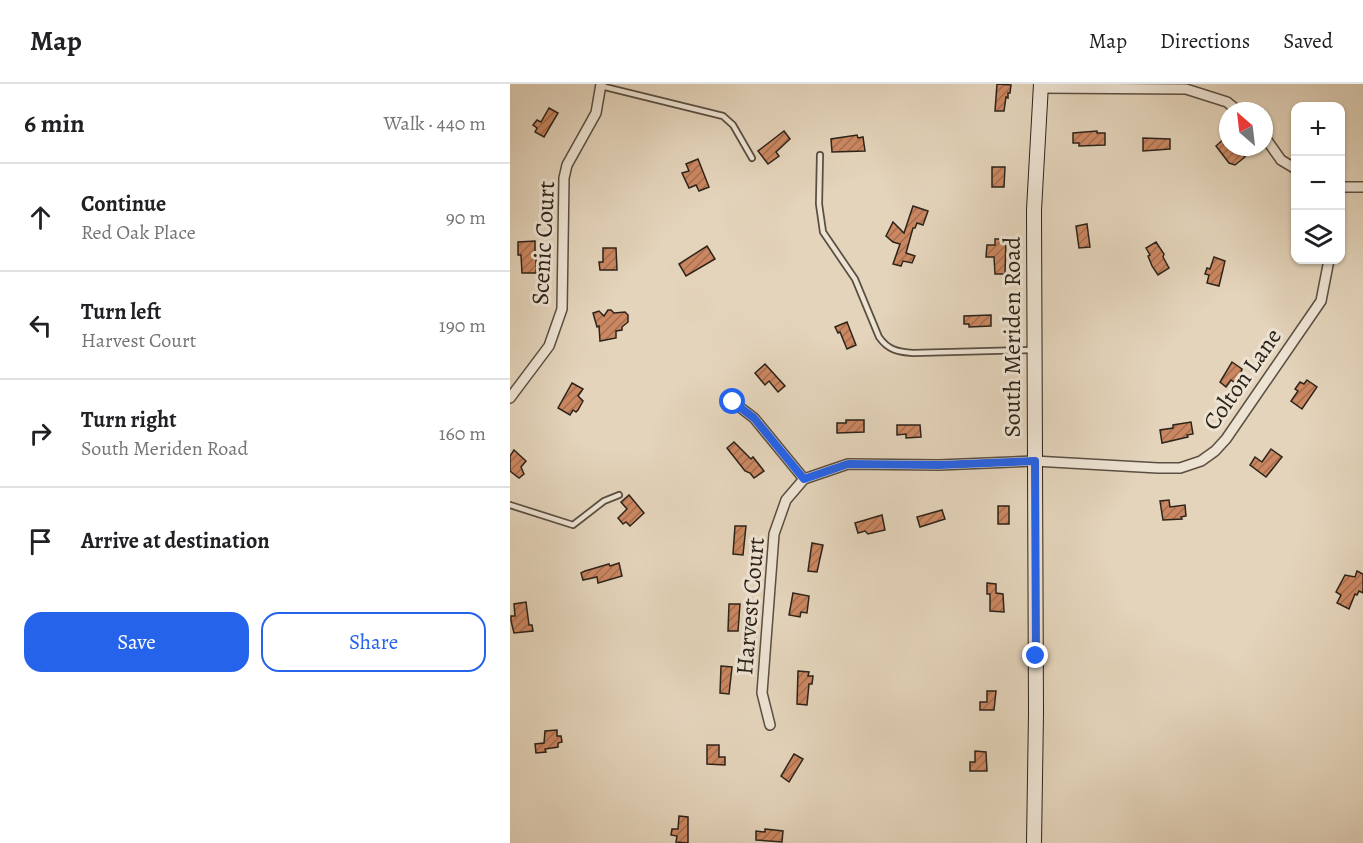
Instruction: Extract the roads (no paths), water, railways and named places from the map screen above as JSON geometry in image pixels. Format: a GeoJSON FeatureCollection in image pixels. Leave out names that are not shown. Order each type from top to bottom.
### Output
{"type":"FeatureCollection","features":[{"type":"Feature","properties":{"kind":"main road","name":"South Meriden Road"},"geometry":{"type":"LineString","coordinates":[[1034,843],[1036,713],[1035,171],[1040,86]]}},
{"type":"Feature","properties":{"kind":"street","name":"Scenic Court"},"geometry":{"type":"LineString","coordinates":[[510,398],[549,346],[562,309],[564,178],[567,165],[596,113],[601,85]]}},
{"type":"Feature","properties":{"kind":"street"},"geometry":{"type":"LineString","coordinates":[[1040,86],[1198,88],[1227,102]]}},
{"type":"Feature","properties":{"kind":"street"},"geometry":{"type":"LineString","coordinates":[[1273,149],[1281,160],[1291,166]]}},
{"type":"Feature","properties":{"kind":"street"},"geometry":{"type":"LineString","coordinates":[[1345,188],[1363,187]]}},
{"type":"Feature","properties":{"kind":"street","name":"Colton Lane"},"geometry":{"type":"LineString","coordinates":[[1035,461],[1180,468],[1201,461],[1215,452],[1226,440],[1321,301],[1328,264]]}},
{"type":"Feature","properties":{"kind":"street"},"geometry":{"type":"LineString","coordinates":[[733,402],[754,418],[804,479],[848,464],[939,465],[1035,461]]}},
{"type":"Feature","properties":{"kind":"street","name":"Harvest Court"},"geometry":{"type":"LineString","coordinates":[[770,725],[762,693],[774,534],[786,500],[804,479]]}},
{"type":"Feature","properties":{"kind":"lane"},"geometry":{"type":"LineString","coordinates":[[601,85],[723,116],[733,125],[752,158]]}},
{"type":"Feature","properties":{"kind":"lane"},"geometry":{"type":"LineString","coordinates":[[820,155],[819,204],[823,232],[855,279],[884,344],[900,352],[913,353],[1034,350]]}},
{"type":"Feature","properties":{"kind":"lane"},"geometry":{"type":"LineString","coordinates":[[510,505],[573,525],[604,501],[619,495]]}}]}
